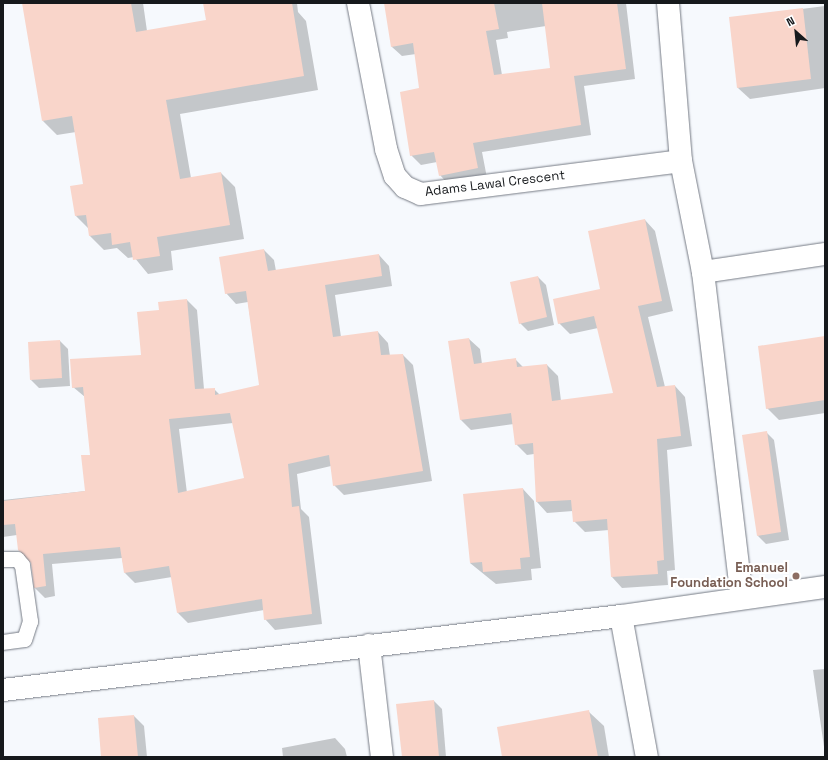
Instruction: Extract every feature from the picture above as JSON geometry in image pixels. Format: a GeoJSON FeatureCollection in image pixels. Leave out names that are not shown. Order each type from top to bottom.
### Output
{"type":"FeatureCollection","features":[{"type":"Feature","properties":{"kind":"street","name":"Adams Lawal Crescent"},"geometry":{"type":"LineString","coordinates":[[358,3],[386,149],[395,176],[405,187],[421,194],[681,161]]}},
{"type":"Feature","properties":{"kind":"street"},"geometry":{"type":"LineString","coordinates":[[668,3],[681,161],[703,272],[742,597]]}},
{"type":"Feature","properties":{"kind":"street"},"geometry":{"type":"LineString","coordinates":[[703,272],[825,254]]}},
{"type":"Feature","properties":{"kind":"street"},"geometry":{"type":"LineString","coordinates":[[3,690],[621,616],[742,597],[825,587]]}},
{"type":"Feature","properties":{"kind":"street"},"geometry":{"type":"LineString","coordinates":[[621,616],[647,757]]}},
{"type":"Feature","properties":{"kind":"street"},"geometry":{"type":"LineString","coordinates":[[369,646],[382,757]]}},
{"type":"Feature","properties":{"kind":"lane"},"geometry":{"type":"LineString","coordinates":[[3,559],[18,559],[22,565],[30,621],[24,639],[3,642]]}},
{"type":"Feature","properties":{"kind":"building"},"geometry":{"type":"Polygon","coordinates":[[[22,3],[131,3],[136,32],[206,20],[203,3],[292,3],[304,76],[166,100],[180,179],[221,172],[230,225],[157,237],[160,256],[133,260],[130,242],[112,245],[111,233],[89,236],[86,215],[75,216],[70,186],[83,184],[72,116],[42,121],[22,3]]]}},
{"type":"Feature","properties":{"kind":"building"},"geometry":{"type":"Polygon","coordinates":[[[384,3],[494,3],[499,29],[486,31],[494,75],[550,68],[542,3],[617,3],[626,69],[574,76],[581,125],[473,143],[478,168],[439,176],[434,152],[410,156],[400,92],[419,88],[413,43],[391,47],[384,3]]]}},
{"type":"Feature","properties":{"kind":"building"},"geometry":{"type":"Polygon","coordinates":[[[803,8],[811,79],[737,88],[729,17],[803,8]]]}},
{"type":"Feature","properties":{"kind":"building"},"geometry":{"type":"Polygon","coordinates":[[[645,219],[662,301],[638,306],[657,387],[675,385],[681,436],[657,439],[664,560],[657,561],[658,574],[611,577],[607,519],[573,522],[571,500],[536,502],[533,443],[515,445],[511,413],[460,420],[448,341],[469,338],[474,364],[516,358],[517,367],[547,364],[552,401],[613,393],[594,316],[558,324],[553,299],[600,289],[588,231],[645,219]]]}},
{"type":"Feature","properties":{"kind":"building"},"geometry":{"type":"Polygon","coordinates":[[[264,249],[268,271],[379,254],[382,276],[325,285],[333,337],[378,331],[381,355],[403,354],[423,471],[333,486],[329,455],[288,464],[292,507],[299,506],[312,614],[264,620],[262,599],[177,613],[169,566],[124,573],[120,547],[43,554],[46,586],[34,588],[31,563],[18,550],[15,524],[3,525],[3,501],[85,491],[81,455],[90,455],[83,387],[72,388],[70,359],[141,355],[137,312],[159,310],[158,302],[187,299],[195,389],[215,388],[215,395],[259,385],[246,291],[225,294],[219,257],[264,249]],[[230,413],[169,419],[178,493],[244,478],[230,413]]]}},
{"type":"Feature","properties":{"kind":"building"},"geometry":{"type":"Polygon","coordinates":[[[538,276],[547,317],[519,324],[510,282],[538,276]]]}},
{"type":"Feature","properties":{"kind":"building"},"geometry":{"type":"Polygon","coordinates":[[[825,336],[825,400],[766,409],[758,346],[825,336]]]}},
{"type":"Feature","properties":{"kind":"building"},"geometry":{"type":"Polygon","coordinates":[[[60,340],[62,378],[30,380],[28,342],[60,340]]]}},
{"type":"Feature","properties":{"kind":"building"},"geometry":{"type":"Polygon","coordinates":[[[767,431],[781,532],[757,536],[742,435],[767,431]]]}},
{"type":"Feature","properties":{"kind":"building"},"geometry":{"type":"Polygon","coordinates":[[[523,488],[530,557],[520,558],[521,569],[483,572],[482,562],[470,563],[463,494],[523,488]]]}},
{"type":"Feature","properties":{"kind":"building"},"geometry":{"type":"Polygon","coordinates":[[[434,700],[439,757],[402,757],[396,704],[434,700]]]}},
{"type":"Feature","properties":{"kind":"building"},"geometry":{"type":"Polygon","coordinates":[[[589,710],[598,757],[502,757],[497,727],[589,710]]]}},
{"type":"Feature","properties":{"kind":"building"},"geometry":{"type":"Polygon","coordinates":[[[134,715],[138,757],[101,757],[98,718],[134,715]]]}},
{"type":"Feature","properties":{"kind":"place","name":"Emanuel Foundation School"},"geometry":{"type":"Point","coordinates":[796,576]}}]}
